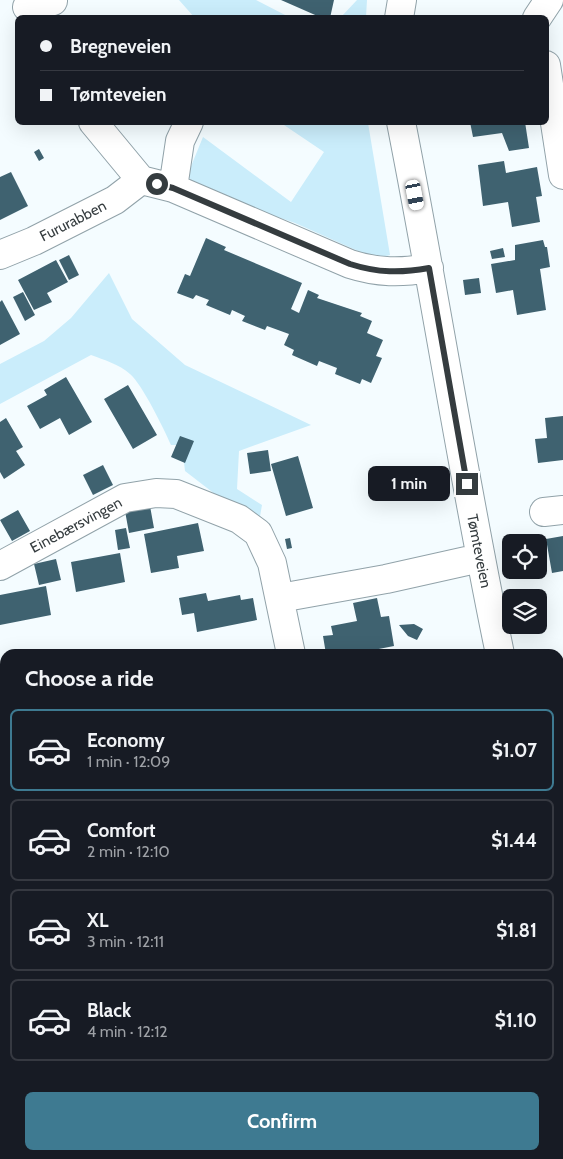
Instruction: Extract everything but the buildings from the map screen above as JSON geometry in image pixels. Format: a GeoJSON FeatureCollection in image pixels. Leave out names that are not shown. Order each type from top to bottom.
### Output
{"type":"FeatureCollection","features":[{"type":"Feature","properties":{"kind":"street"},"geometry":{"type":"LineString","coordinates":[[400,15],[402,0]]}},
{"type":"Feature","properties":{"kind":"street"},"geometry":{"type":"LineString","coordinates":[[539,15],[550,0]]}},
{"type":"Feature","properties":{"kind":"street"},"geometry":{"type":"LineString","coordinates":[[549,84],[563,175]]}},
{"type":"Feature","properties":{"kind":"street"},"geometry":{"type":"LineString","coordinates":[[95,125],[141,180],[173,188],[350,264],[378,272],[393,273],[429,268]]}},
{"type":"Feature","properties":{"kind":"street"},"geometry":{"type":"LineString","coordinates":[[173,188],[180,141],[188,125]]}},
{"type":"Feature","properties":{"kind":"street","name":"Tømteveien"},"geometry":{"type":"LineString","coordinates":[[402,125],[429,268],[480,558],[499,649]]}},
{"type":"Feature","properties":{"kind":"street","name":"Fururabben"},"geometry":{"type":"LineString","coordinates":[[0,255],[34,241],[115,200],[141,180]]}},
{"type":"Feature","properties":{"kind":"street","name":"Einebærsvingen"},"geometry":{"type":"LineString","coordinates":[[0,566],[124,498],[156,493],[176,494],[239,519],[258,533],[272,563],[290,649]]}},
{"type":"Feature","properties":{"kind":"street"},"geometry":{"type":"LineString","coordinates":[[280,598],[369,576],[480,558]]}},
{"type":"Feature","properties":{"kind":"shaded area"},"geometry":{"type":"Polygon","coordinates":[[[179,0],[256,0],[285,15],[192,15],[179,0]]]}},
{"type":"Feature","properties":{"kind":"shaded area"},"geometry":{"type":"Polygon","coordinates":[[[357,0],[367,0],[366,15],[343,15],[357,0]]]}},
{"type":"Feature","properties":{"kind":"shaded area"},"geometry":{"type":"Polygon","coordinates":[[[284,125],[368,125],[390,255],[376,259],[295,223],[201,191],[187,176],[203,137],[291,202],[324,152],[284,125]]]}},
{"type":"Feature","properties":{"kind":"shaded area"},"geometry":{"type":"Polygon","coordinates":[[[109,273],[132,319],[185,365],[311,425],[239,451],[237,489],[262,505],[259,522],[233,508],[185,471],[182,445],[171,445],[152,407],[135,379],[126,371],[111,363],[91,355],[0,404],[0,364],[44,341],[71,318],[109,273]]]}},
{"type":"Feature","properties":{"kind":"route"},"geometry":{"type":"LineString","coordinates":[[157,184],[173,188],[350,264],[378,272],[393,273],[429,268],[467,484]]}}]}
